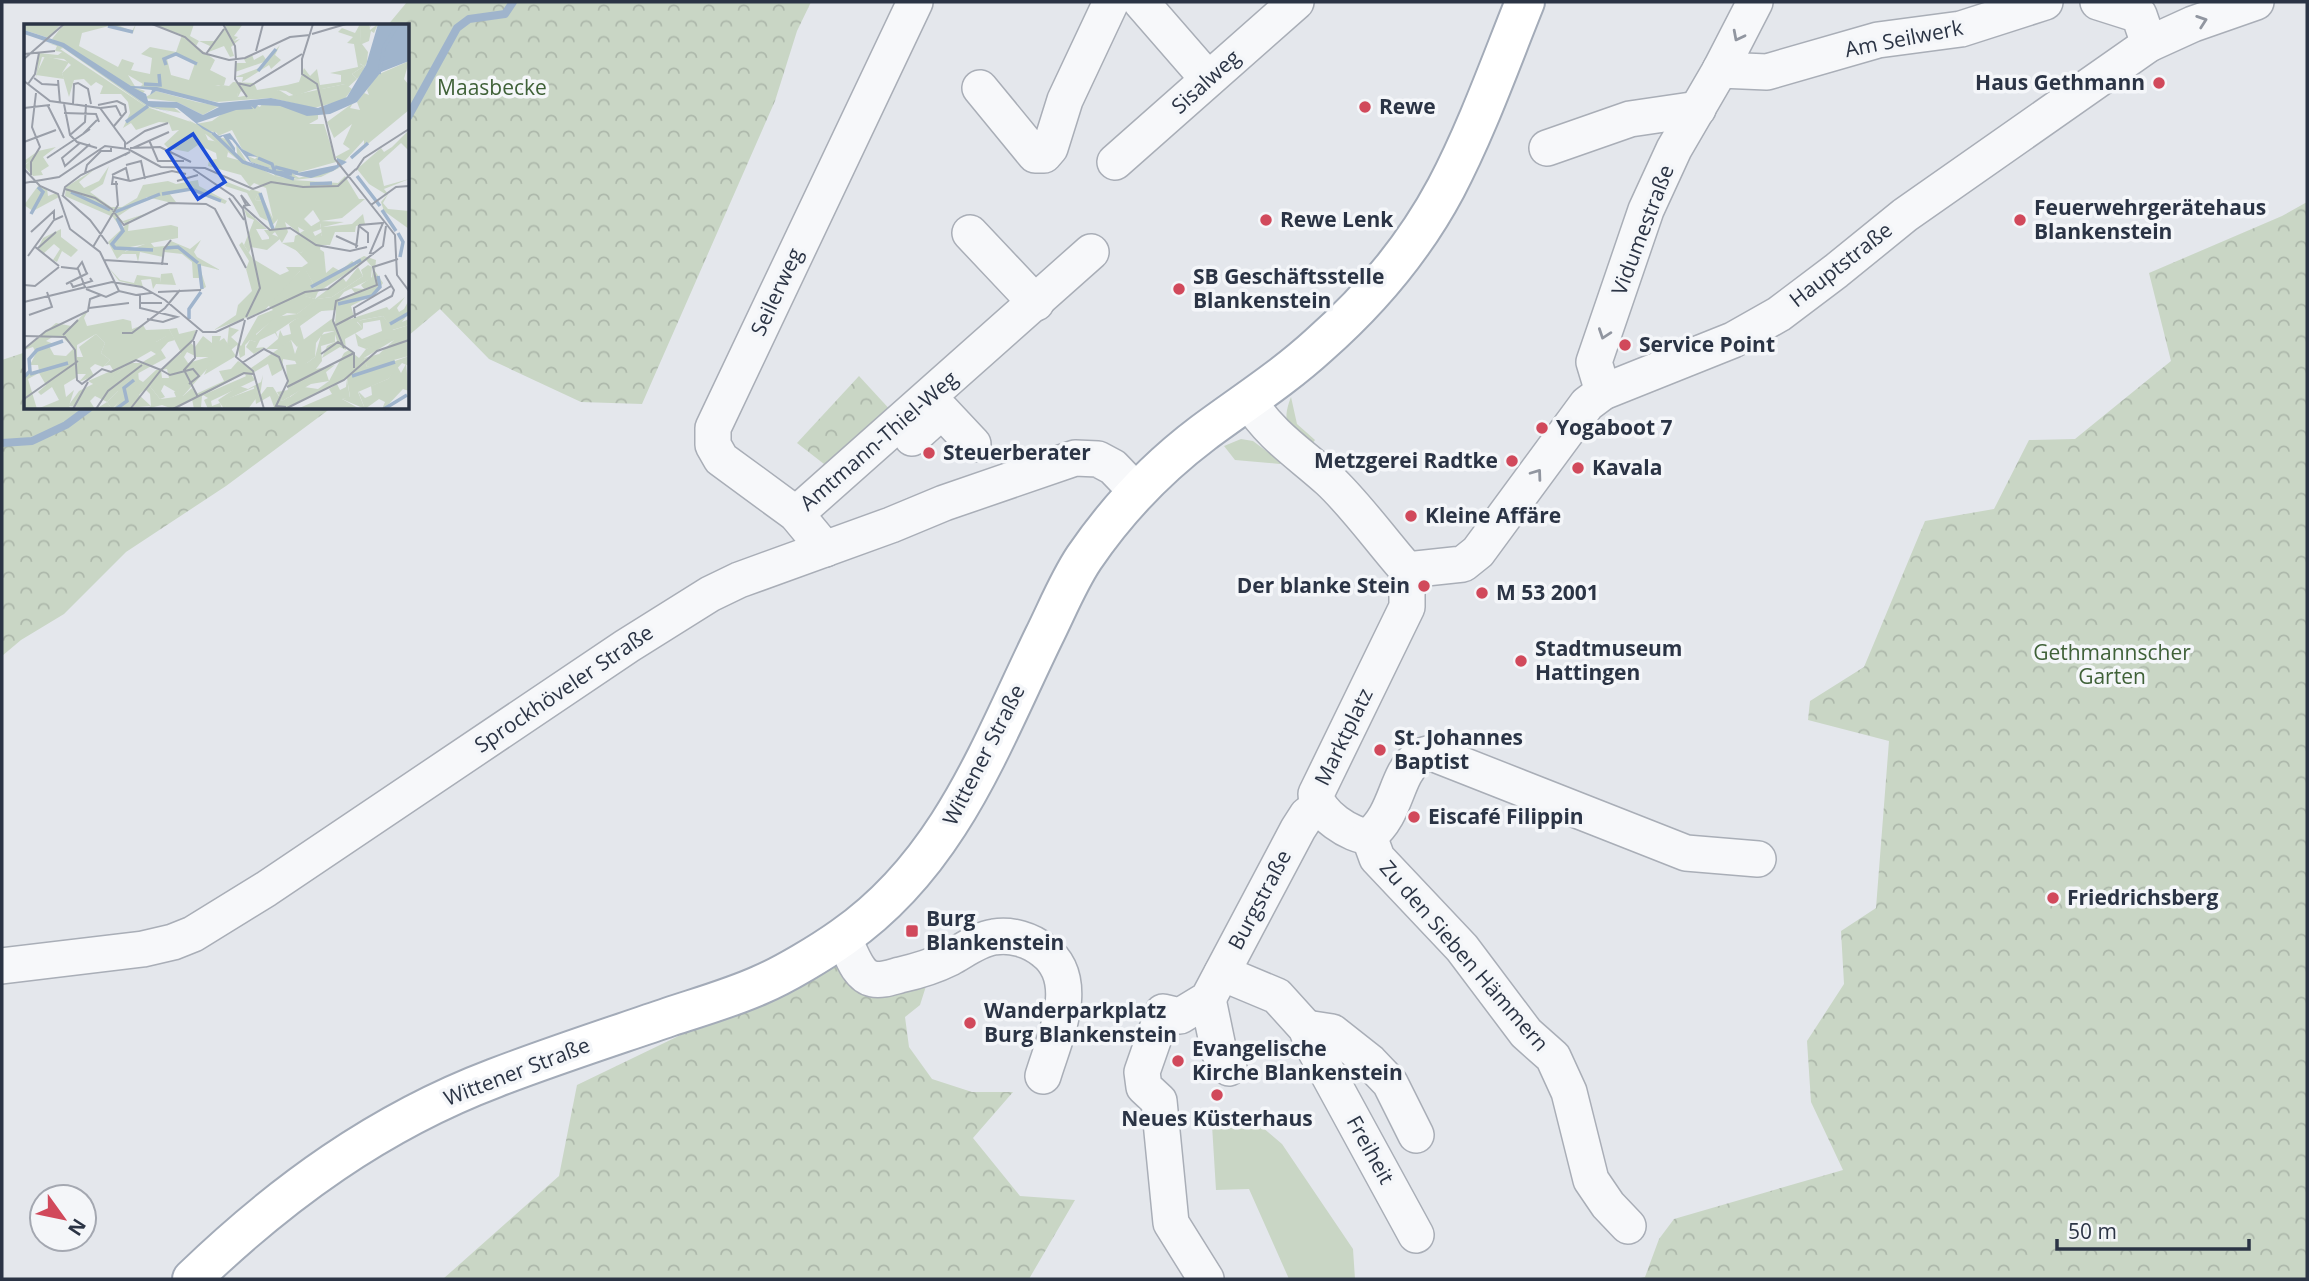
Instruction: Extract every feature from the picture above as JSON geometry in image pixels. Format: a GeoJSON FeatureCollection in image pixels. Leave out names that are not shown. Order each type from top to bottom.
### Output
{"type":"FeatureCollection","features":[{"type":"Feature","properties":{"kind":"main road","name":"Wittener Straße"},"geometry":{"type":"LineString","coordinates":[[192,1279],[236,1236],[287,1194],[376,1134],[415,1113],[496,1077],[761,985],[843,937],[886,902],[918,869],[947,830],[1083,560],[1137,492],[1199,436],[1300,361],[1357,309],[1390,272],[1426,222],[1471,136],[1525,2]]}},
{"type":"Feature","properties":{"kind":"street","name":"Seilerweg"},"geometry":{"type":"LineString","coordinates":[[825,550],[796,514],[721,459],[713,445],[713,428],[915,2]]}},
{"type":"Feature","properties":{"kind":"street"},"geometry":{"type":"LineString","coordinates":[[980,88],[1035,155],[1044,155],[1050,148],[1065,100],[1111,2]]}},
{"type":"Feature","properties":{"kind":"street"},"geometry":{"type":"LineString","coordinates":[[1141,2],[1208,79]]}},
{"type":"Feature","properties":{"kind":"street","name":"Sisalweg"},"geometry":{"type":"LineString","coordinates":[[1115,162],[1296,2]]}},
{"type":"Feature","properties":{"kind":"street","name":"Vidumestraße"},"geometry":{"type":"LineString","coordinates":[[1603,392],[1594,362],[1646,210],[1674,149],[1720,71],[1755,2]]}},
{"type":"Feature","properties":{"kind":"street","name":"Am Seilwerk"},"geometry":{"type":"LineString","coordinates":[[1720,71],[1768,72],[1878,40],[1961,29],[2045,2]]}},
{"type":"Feature","properties":{"kind":"street"},"geometry":{"type":"LineString","coordinates":[[2098,2],[2139,16],[2149,44]]}},
{"type":"Feature","properties":{"kind":"street","name":"Hauptstraße"},"geometry":{"type":"LineString","coordinates":[[1408,570],[1462,564],[1478,552],[1587,404],[1603,392],[1732,340],[1779,314],[1905,215],[2149,44],[2193,24],[2256,2]]}},
{"type":"Feature","properties":{"kind":"street"},"geometry":{"type":"LineString","coordinates":[[1547,148],[1630,118],[1698,109]]}},
{"type":"Feature","properties":{"kind":"street"},"geometry":{"type":"LineString","coordinates":[[970,233],[1035,303]]}},
{"type":"Feature","properties":{"kind":"street","name":"Amtmann-Thiel-Weg"},"geometry":{"type":"LineString","coordinates":[[796,514],[1091,252]]}},
{"type":"Feature","properties":{"kind":"street"},"geometry":{"type":"LineString","coordinates":[[1248,400],[1262,422],[1329,481],[1408,570]]}},
{"type":"Feature","properties":{"kind":"street","name":"Amtmann-Thiel-Weg"},"geometry":{"type":"LineString","coordinates":[[796,514],[852,490],[942,411],[973,444]]}},
{"type":"Feature","properties":{"kind":"street","name":"Sprockhöveler Straße"},"geometry":{"type":"LineString","coordinates":[[2,966],[142,949],[193,934],[266,889],[672,618],[739,580],[825,550],[944,503],[1075,458],[1098,459],[1113,467],[1137,492]]}},
{"type":"Feature","properties":{"kind":"street","name":"Marktplatz"},"geometry":{"type":"LineString","coordinates":[[1369,836],[1360,836],[1325,815],[1318,807],[1316,794],[1408,603],[1408,570]]}},
{"type":"Feature","properties":{"kind":"street"},"geometry":{"type":"LineString","coordinates":[[1369,836],[1384,821],[1416,759],[1433,753],[1686,853],[1758,859]]}},
{"type":"Feature","properties":{"kind":"street","name":"Burgstraße"},"geometry":{"type":"LineString","coordinates":[[1215,986],[1298,829],[1307,815],[1318,807]]}},
{"type":"Feature","properties":{"kind":"street","name":"Zu den Sieben Hämmern"},"geometry":{"type":"LineString","coordinates":[[1369,836],[1377,858],[1462,948],[1526,1032],[1553,1057],[1569,1091],[1591,1180],[1608,1205],[1628,1226]]}},
{"type":"Feature","properties":{"kind":"street"},"geometry":{"type":"LineString","coordinates":[[843,937],[859,969],[875,980],[921,971],[991,937],[1026,940],[1045,951],[1056,963],[1063,984],[1064,1010],[1043,1076]]}},
{"type":"Feature","properties":{"kind":"street"},"geometry":{"type":"LineString","coordinates":[[1215,986],[1219,1052],[1229,1068]]}},
{"type":"Feature","properties":{"kind":"street"},"geometry":{"type":"LineString","coordinates":[[1206,1279],[1171,1223],[1159,1101],[1144,1087],[1142,1072],[1163,1012],[1180,1016],[1215,986]]}},
{"type":"Feature","properties":{"kind":"street","name":"Freiheit"},"geometry":{"type":"LineString","coordinates":[[1215,986],[1277,996],[1306,1028],[1326,1071],[1416,1235]]}},
{"type":"Feature","properties":{"kind":"street"},"geometry":{"type":"LineString","coordinates":[[1306,1028],[1332,1032],[1370,1062],[1390,1083],[1416,1135]]}},
{"type":"Feature","properties":{"kind":"street"},"geometry":{"type":"LineString","coordinates":[[1167,1199],[1179,1211],[1224,1279]]}},
{"type":"Feature","properties":{"kind":"green space","name":"Maasbecke"},"geometry":{"type":"Polygon","coordinates":[[[407,2],[811,2],[797,31],[775,101],[642,404],[581,402],[489,359],[440,309],[410,334],[410,24],[389,24],[407,2]]]}},
{"type":"Feature","properties":{"kind":"green space","name":"Gethmannscher Garten"},"geometry":{"type":"Polygon","coordinates":[[[2307,202],[2307,1279],[1636,1279],[1645,1277],[1659,1239],[1674,1219],[1843,1170],[1811,1102],[1807,1041],[1844,984],[1841,931],[1876,908],[1889,741],[1808,720],[1810,701],[1864,667],[1925,521],[1994,509],[2029,440],[2075,439],[2171,361],[2149,273],[2282,216],[2307,202]]]}},
{"type":"Feature","properties":{"kind":"green space"},"geometry":{"type":"Polygon","coordinates":[[[24,353],[24,410],[328,410],[226,486],[126,552],[64,614],[21,640],[2,656],[2,360],[24,353]]]}},
{"type":"Feature","properties":{"kind":"green space"},"geometry":{"type":"Polygon","coordinates":[[[859,376],[894,414],[837,464],[824,464],[797,443],[859,376]]]}},
{"type":"Feature","properties":{"kind":"green space"},"geometry":{"type":"Polygon","coordinates":[[[1291,397],[1297,424],[1315,440],[1310,447],[1289,426],[1287,414],[1291,397]]]}},
{"type":"Feature","properties":{"kind":"green space"},"geometry":{"type":"Polygon","coordinates":[[[1241,439],[1253,441],[1281,462],[1280,464],[1235,460],[1224,446],[1241,439]]]}},
{"type":"Feature","properties":{"kind":"green space"},"geometry":{"type":"Polygon","coordinates":[[[832,962],[880,992],[927,983],[920,1005],[905,1017],[909,1047],[932,1079],[972,1092],[1013,1092],[973,1138],[1020,1196],[1075,1200],[1029,1279],[443,1279],[559,1176],[577,1085],[832,962]]]}},
{"type":"Feature","properties":{"kind":"green space"},"geometry":{"type":"Polygon","coordinates":[[[1211,1109],[1247,1114],[1282,1144],[1353,1249],[1355,1279],[1289,1279],[1249,1189],[1216,1190],[1211,1109]]]}},
{"type":"Feature","properties":{"kind":"waterway"},"geometry":{"type":"LineString","coordinates":[[410,113],[457,28],[469,19],[505,14],[513,2]]}},
{"type":"Feature","properties":{"kind":"waterway"},"geometry":{"type":"LineString","coordinates":[[2,443],[32,441],[66,425],[86,410]]}},
{"type":"Feature","properties":{"kind":"place","name":"Haus Gethmann"},"geometry":{"type":"Point","coordinates":[2159,83]}},
{"type":"Feature","properties":{"kind":"place","name":"Rewe"},"geometry":{"type":"Point","coordinates":[1365,107]}},
{"type":"Feature","properties":{"kind":"place","name":"Rewe Lenk"},"geometry":{"type":"Point","coordinates":[1266,220]}},
{"type":"Feature","properties":{"kind":"place","name":"Feuerwehrgerätehaus Blankenstein"},"geometry":{"type":"Point","coordinates":[2020,220]}},
{"type":"Feature","properties":{"kind":"place","name":"SB Geschäftsstelle Blankenstein"},"geometry":{"type":"Point","coordinates":[1179,289]}},
{"type":"Feature","properties":{"kind":"place","name":"Service Point"},"geometry":{"type":"Point","coordinates":[1625,345]}},
{"type":"Feature","properties":{"kind":"place","name":"Yogaboot 7"},"geometry":{"type":"Point","coordinates":[1542,428]}},
{"type":"Feature","properties":{"kind":"place","name":"Steuerberater"},"geometry":{"type":"Point","coordinates":[929,453]}},
{"type":"Feature","properties":{"kind":"place","name":"Metzgerei Radtke"},"geometry":{"type":"Point","coordinates":[1512,461]}},
{"type":"Feature","properties":{"kind":"place","name":"Kavala"},"geometry":{"type":"Point","coordinates":[1578,468]}},
{"type":"Feature","properties":{"kind":"place","name":"Kleine Affäre"},"geometry":{"type":"Point","coordinates":[1411,516]}},
{"type":"Feature","properties":{"kind":"place","name":"Der blanke Stein"},"geometry":{"type":"Point","coordinates":[1424,586]}},
{"type":"Feature","properties":{"kind":"place","name":"M 53 2001"},"geometry":{"type":"Point","coordinates":[1482,593]}},
{"type":"Feature","properties":{"kind":"place","name":"Stadtmuseum Hattingen"},"geometry":{"type":"Point","coordinates":[1521,661]}},
{"type":"Feature","properties":{"kind":"place","name":"St. Johannes Baptist"},"geometry":{"type":"Point","coordinates":[1380,750]}},
{"type":"Feature","properties":{"kind":"place","name":"Eiscafé Filippin"},"geometry":{"type":"Point","coordinates":[1414,817]}},
{"type":"Feature","properties":{"kind":"place","name":"Friedrichsberg"},"geometry":{"type":"Point","coordinates":[2053,898]}},
{"type":"Feature","properties":{"kind":"place","name":"Burg Blankenstein"},"geometry":{"type":"Point","coordinates":[912,931]}},
{"type":"Feature","properties":{"kind":"place","name":"Wanderparkplatz Burg Blankenstein"},"geometry":{"type":"Point","coordinates":[970,1023]}},
{"type":"Feature","properties":{"kind":"place","name":"Evangelische Kirche Blankenstein"},"geometry":{"type":"Point","coordinates":[1178,1061]}},
{"type":"Feature","properties":{"kind":"place","name":"Neues Küsterhaus"},"geometry":{"type":"Point","coordinates":[1217,1095]}}]}
